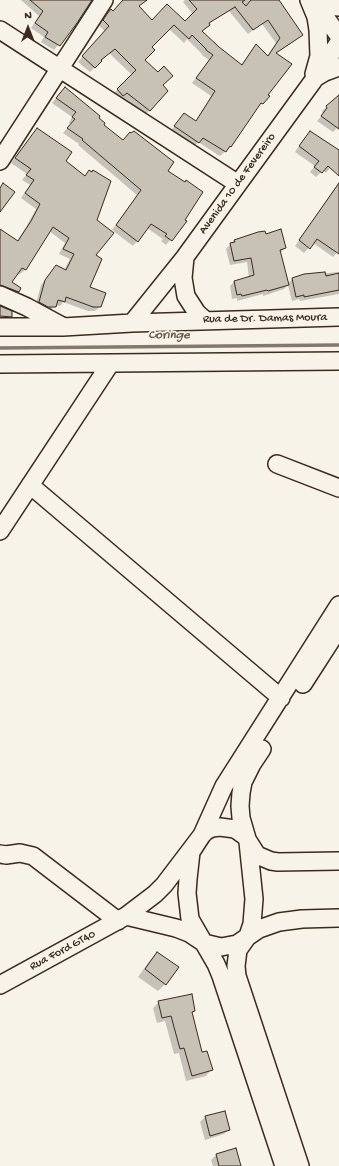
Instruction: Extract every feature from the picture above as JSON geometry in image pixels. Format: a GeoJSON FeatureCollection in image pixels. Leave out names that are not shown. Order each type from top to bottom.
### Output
{"type":"FeatureCollection","features":[{"type":"Feature","properties":{"kind":"street"},"geometry":{"type":"LineString","coordinates":[[0,161],[104,0]]}},
{"type":"Feature","properties":{"kind":"street"},"geometry":{"type":"LineString","coordinates":[[309,0],[316,18],[318,43],[318,56],[314,80]]}},
{"type":"Feature","properties":{"kind":"street"},"geometry":{"type":"LineString","coordinates":[[312,0],[339,36]]}},
{"type":"Feature","properties":{"kind":"street"},"geometry":{"type":"LineString","coordinates":[[318,0],[329,6],[339,7]]}},
{"type":"Feature","properties":{"kind":"street"},"geometry":{"type":"LineString","coordinates":[[0,30],[238,184]]}},
{"type":"Feature","properties":{"kind":"street","name":"Avenida 10 de Fevereiro"},"geometry":{"type":"LineString","coordinates":[[132,322],[185,257],[314,80],[339,42]]}},
{"type":"Feature","properties":{"kind":"street"},"geometry":{"type":"LineString","coordinates":[[314,80],[325,72],[339,67]]}},
{"type":"Feature","properties":{"kind":"street"},"geometry":{"type":"LineString","coordinates":[[185,257],[183,278],[186,296],[197,313],[205,320]]}},
{"type":"Feature","properties":{"kind":"street"},"geometry":{"type":"LineString","coordinates":[[0,295],[63,326]]}},
{"type":"Feature","properties":{"kind":"street","name":"Rua de Dr. Damas Moura"},"geometry":{"type":"LineString","coordinates":[[0,327],[339,317]]}},
{"type":"Feature","properties":{"kind":"street"},"geometry":{"type":"LineString","coordinates":[[0,364],[339,361]]}},
{"type":"Feature","properties":{"kind":"street"},"geometry":{"type":"LineString","coordinates":[[0,531],[110,364]]}},
{"type":"Feature","properties":{"kind":"street"},"geometry":{"type":"LineString","coordinates":[[277,464],[339,488]]}},
{"type":"Feature","properties":{"kind":"street"},"geometry":{"type":"LineString","coordinates":[[30,485],[281,698]]}},
{"type":"Feature","properties":{"kind":"street"},"geometry":{"type":"LineString","coordinates":[[284,1166],[216,964],[190,919],[188,879],[191,852],[202,835],[224,786],[339,605]]}},
{"type":"Feature","properties":{"kind":"street"},"geometry":{"type":"LineString","coordinates":[[300,1166],[237,976],[236,959],[238,950],[248,936],[252,924],[254,899],[248,842],[241,818],[240,806],[243,782],[252,764],[339,628]]}},
{"type":"Feature","properties":{"kind":"street"},"geometry":{"type":"LineString","coordinates":[[202,835],[212,828],[229,827],[241,832],[257,855],[271,861],[339,861]]}},
{"type":"Feature","properties":{"kind":"street","name":"Rua Ford GT40"},"geometry":{"type":"LineString","coordinates":[[0,985],[122,919],[155,894],[164,885],[202,835]]}},
{"type":"Feature","properties":{"kind":"street"},"geometry":{"type":"LineString","coordinates":[[0,854],[6,855],[20,853],[33,856],[122,919],[176,928],[189,933],[204,943],[214,947],[226,947],[237,944],[268,925],[285,921],[339,918]]}},
{"type":"Feature","properties":{"kind":"building"},"geometry":{"type":"Polygon","coordinates":[[[30,0],[92,0],[60,46],[45,37],[48,32],[35,23],[43,11],[30,0]]]}},
{"type":"Feature","properties":{"kind":"building"},"geometry":{"type":"Polygon","coordinates":[[[123,0],[147,0],[139,6],[152,20],[167,4],[185,21],[197,9],[189,0],[245,0],[242,2],[246,6],[251,0],[279,0],[303,35],[276,53],[292,64],[268,95],[270,96],[263,104],[261,103],[226,152],[203,138],[199,143],[174,126],[184,113],[196,121],[215,91],[196,78],[213,55],[206,50],[192,35],[189,39],[174,25],[152,47],[155,50],[145,60],[158,72],[164,66],[173,76],[163,85],[168,91],[150,111],[127,93],[123,96],[117,89],[136,70],[115,49],[101,60],[102,61],[95,68],[82,56],[109,26],[103,20],[111,9],[113,11],[123,0]],[[235,7],[209,23],[210,25],[202,31],[242,65],[256,44],[268,56],[280,38],[268,20],[253,30],[235,7]]]}},
{"type":"Feature","properties":{"kind":"building"},"geometry":{"type":"Polygon","coordinates":[[[65,87],[100,116],[99,118],[105,123],[104,125],[123,140],[130,132],[131,133],[134,131],[174,162],[168,171],[185,182],[186,180],[203,192],[185,220],[187,221],[172,241],[165,236],[167,234],[151,224],[138,242],[116,225],[141,190],[82,140],[83,139],[67,128],[75,119],[72,117],[76,112],[56,98],[65,87]]]}},
{"type":"Feature","properties":{"kind":"building"},"geometry":{"type":"Polygon","coordinates":[[[339,95],[339,129],[321,116],[327,108],[326,106],[339,95]]]}},
{"type":"Feature","properties":{"kind":"building"},"geometry":{"type":"Polygon","coordinates":[[[37,128],[72,152],[66,161],[85,176],[89,170],[92,172],[93,170],[111,181],[97,220],[114,233],[96,255],[102,259],[90,287],[106,293],[101,307],[93,307],[66,297],[65,302],[58,300],[56,307],[48,307],[39,302],[45,280],[56,265],[66,270],[74,254],[63,249],[69,238],[53,227],[26,270],[22,268],[12,282],[21,288],[19,292],[0,285],[0,229],[18,241],[40,204],[25,193],[34,180],[26,175],[31,169],[15,158],[37,128]]]}},
{"type":"Feature","properties":{"kind":"building"},"geometry":{"type":"Polygon","coordinates":[[[310,131],[339,150],[339,176],[328,166],[322,173],[314,167],[319,161],[299,146],[310,131]]]}},
{"type":"Feature","properties":{"kind":"building"},"geometry":{"type":"Polygon","coordinates":[[[3,183],[15,192],[0,212],[0,188],[3,183]]]}},
{"type":"Feature","properties":{"kind":"building"},"geometry":{"type":"Polygon","coordinates":[[[339,183],[339,254],[317,239],[310,249],[299,240],[339,183]]]}},
{"type":"Feature","properties":{"kind":"building"},"geometry":{"type":"Polygon","coordinates":[[[281,229],[286,248],[280,250],[289,285],[242,296],[241,294],[237,295],[234,281],[254,275],[251,258],[234,261],[230,243],[235,242],[234,240],[258,232],[265,231],[266,234],[281,229]]]}},
{"type":"Feature","properties":{"kind":"building"},"geometry":{"type":"Polygon","coordinates":[[[325,272],[326,276],[339,273],[339,290],[304,297],[304,295],[296,297],[292,278],[304,274],[325,272]]]}},
{"type":"Feature","properties":{"kind":"building"},"geometry":{"type":"Polygon","coordinates":[[[0,306],[12,311],[12,317],[0,316],[0,306]]]}},
{"type":"Feature","properties":{"kind":"building"},"geometry":{"type":"Polygon","coordinates":[[[157,952],[179,967],[166,985],[145,969],[157,952]]]}},
{"type":"Feature","properties":{"kind":"building"},"geometry":{"type":"Polygon","coordinates":[[[192,994],[195,1011],[192,1012],[202,1052],[207,1051],[213,1070],[192,1076],[184,1048],[180,1049],[171,1016],[162,1018],[158,1001],[192,994]]]}},
{"type":"Feature","properties":{"kind":"building"},"geometry":{"type":"Polygon","coordinates":[[[225,1111],[230,1130],[210,1136],[205,1116],[225,1111]]]}},
{"type":"Feature","properties":{"kind":"building"},"geometry":{"type":"Polygon","coordinates":[[[236,1148],[241,1166],[219,1166],[216,1154],[236,1148]]]}},
{"type":"Feature","properties":{"kind":"waterway","name":"Coringe"},"geometry":{"type":"LineString","coordinates":[[0,348],[339,345]]}}]}
